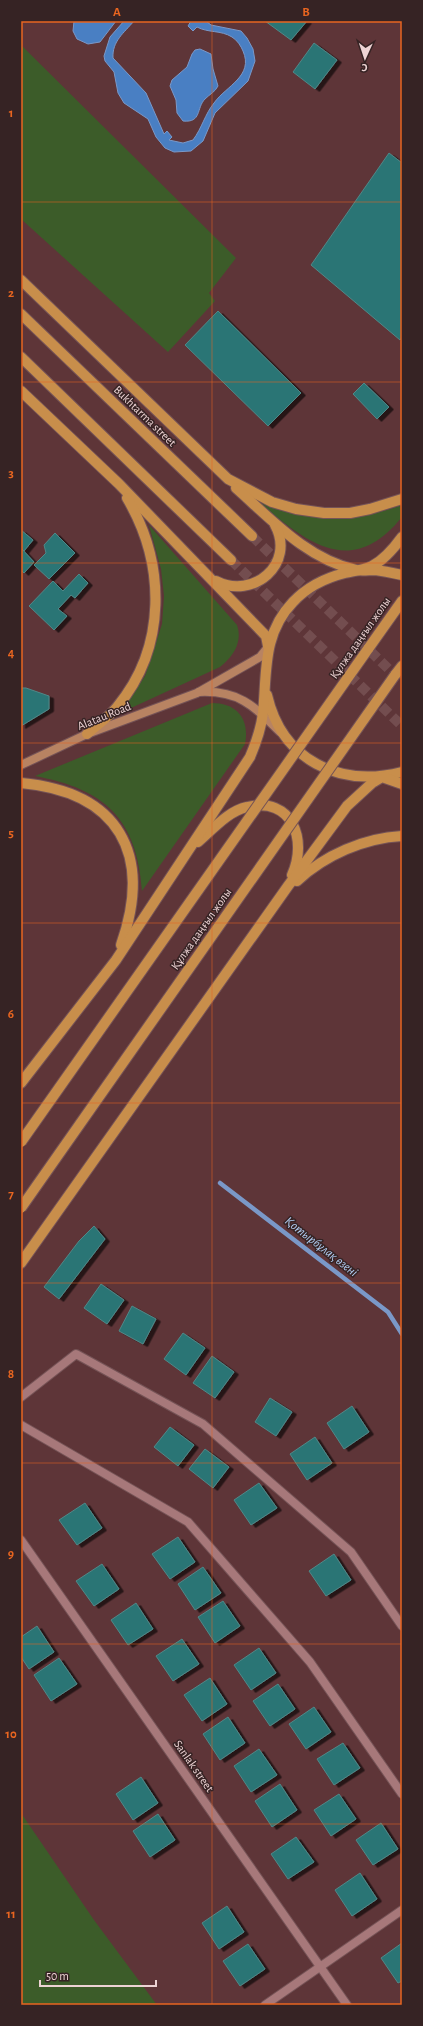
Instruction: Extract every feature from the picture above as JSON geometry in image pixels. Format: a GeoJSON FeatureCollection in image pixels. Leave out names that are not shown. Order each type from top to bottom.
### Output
{"type":"FeatureCollection","features":[{"type":"Feature","properties":{"kind":"main road"},"geometry":{"type":"LineString","coordinates":[[21,280],[228,479],[300,545],[339,564],[358,570],[388,572],[402,575]]}},
{"type":"Feature","properties":{"kind":"main road","name":"Bukhtarma street"},"geometry":{"type":"LineString","coordinates":[[21,314],[252,536]]}},
{"type":"Feature","properties":{"kind":"main road"},"geometry":{"type":"LineString","coordinates":[[21,357],[231,560]]}},
{"type":"Feature","properties":{"kind":"main road"},"geometry":{"type":"LineString","coordinates":[[21,391],[119,484],[211,578],[266,636],[268,646],[263,715],[258,740],[250,757],[116,960],[21,1084]]}},
{"type":"Feature","properties":{"kind":"main road"},"geometry":{"type":"LineString","coordinates":[[228,479],[272,502],[296,510],[350,513],[370,509],[402,499]]}},
{"type":"Feature","properties":{"kind":"main road"},"geometry":{"type":"LineString","coordinates":[[88,734],[116,708],[129,691],[145,659],[155,623],[156,581],[152,558],[139,518],[119,484]]}},
{"type":"Feature","properties":{"kind":"main road"},"geometry":{"type":"LineString","coordinates":[[211,578],[227,585],[242,586],[258,582],[269,573],[277,562],[281,548],[279,532],[274,522]]}},
{"type":"Feature","properties":{"kind":"main road"},"geometry":{"type":"LineString","coordinates":[[197,693],[260,657],[268,646],[276,626],[284,613],[302,594],[325,580],[370,567],[378,562],[402,537]]}},
{"type":"Feature","properties":{"kind":"main road","name":"Құлжа даңғыл жолы"},"geometry":{"type":"LineString","coordinates":[[21,1142],[402,601]]}},
{"type":"Feature","properties":{"kind":"main road","name":"Құлжа даңғыл жолы"},"geometry":{"type":"LineString","coordinates":[[21,1208],[402,666]]}},
{"type":"Feature","properties":{"kind":"main road"},"geometry":{"type":"LineString","coordinates":[[265,679],[271,710],[287,738]]}},
{"type":"Feature","properties":{"kind":"main road"},"geometry":{"type":"LineString","coordinates":[[197,693],[216,692],[228,694],[252,706],[310,760],[331,771],[353,777],[382,777],[402,772]]}},
{"type":"Feature","properties":{"kind":"main road","name":"Alatau Road"},"geometry":{"type":"LineString","coordinates":[[21,765],[88,734],[197,693]]}},
{"type":"Feature","properties":{"kind":"main road"},"geometry":{"type":"LineString","coordinates":[[382,777],[402,784]]}},
{"type":"Feature","properties":{"kind":"main road"},"geometry":{"type":"LineString","coordinates":[[21,1263],[278,899],[347,806],[372,783],[382,777]]}},
{"type":"Feature","properties":{"kind":"main road"},"geometry":{"type":"LineString","coordinates":[[21,782],[70,792],[88,800],[113,822],[119,832],[128,855],[134,885],[126,931],[116,960]]}},
{"type":"Feature","properties":{"kind":"main road"},"geometry":{"type":"LineString","coordinates":[[180,864],[197,844],[236,811],[257,805],[269,806],[280,809],[288,816],[297,833],[298,855],[295,870],[288,886]]}},
{"type":"Feature","properties":{"kind":"main road"},"geometry":{"type":"LineString","coordinates":[[278,899],[323,860],[372,841],[402,836]]}},
{"type":"Feature","properties":{"kind":"street"},"geometry":{"type":"LineString","coordinates":[[21,1397],[76,1354],[204,1424],[351,1552],[402,1626]]}},
{"type":"Feature","properties":{"kind":"street"},"geometry":{"type":"LineString","coordinates":[[21,1425],[188,1522],[310,1662],[402,1794]]}},
{"type":"Feature","properties":{"kind":"street","name":"Sanlak street"},"geometry":{"type":"LineString","coordinates":[[21,1540],[347,2005]]}},
{"type":"Feature","properties":{"kind":"street"},"geometry":{"type":"LineString","coordinates":[[265,2005],[402,1910]]}},
{"type":"Feature","properties":{"kind":"green space"},"geometry":{"type":"Polygon","coordinates":[[[21,45],[236,258],[209,293],[215,301],[168,352],[21,219],[21,45]]]}},
{"type":"Feature","properties":{"kind":"green space"},"geometry":{"type":"Polygon","coordinates":[[[258,502],[295,512],[330,517],[364,515],[402,505],[402,517],[383,536],[365,547],[347,550],[329,548],[312,541],[276,517],[258,502]]]}},
{"type":"Feature","properties":{"kind":"green space"},"geometry":{"type":"Polygon","coordinates":[[[149,525],[237,625],[239,637],[233,654],[220,667],[118,714],[145,676],[162,624],[164,596],[161,569],[149,525]]]}},
{"type":"Feature","properties":{"kind":"green space"},"geometry":{"type":"Polygon","coordinates":[[[212,703],[228,706],[235,709],[240,714],[245,727],[245,744],[142,891],[139,866],[133,844],[124,826],[112,811],[98,799],[80,789],[35,776],[212,703]]]}},
{"type":"Feature","properties":{"kind":"green space"},"geometry":{"type":"Polygon","coordinates":[[[21,1813],[94,1920],[157,2005],[21,2005],[21,1813]]]}},
{"type":"Feature","properties":{"kind":"water"},"geometry":{"type":"Polygon","coordinates":[[[74,21],[116,21],[100,42],[88,44],[77,39],[73,31],[74,21]]]}},
{"type":"Feature","properties":{"kind":"water"},"geometry":{"type":"Polygon","coordinates":[[[124,21],[134,21],[123,33],[114,47],[113,58],[146,93],[164,134],[167,131],[172,137],[169,140],[183,143],[193,140],[211,107],[237,80],[245,67],[243,51],[239,43],[234,38],[223,33],[197,27],[193,31],[188,26],[191,21],[206,21],[211,25],[241,31],[253,49],[255,61],[248,81],[215,113],[203,141],[191,151],[174,152],[165,148],[156,137],[148,119],[124,103],[118,93],[114,72],[105,61],[104,56],[110,37],[124,21]]]}},
{"type":"Feature","properties":{"kind":"water"},"geometry":{"type":"Polygon","coordinates":[[[200,49],[211,54],[213,69],[218,86],[202,103],[198,114],[193,120],[183,121],[177,113],[176,100],[170,86],[172,80],[187,67],[195,50],[200,49]]]}},
{"type":"Feature","properties":{"kind":"building"},"geometry":{"type":"Polygon","coordinates":[[[265,21],[307,21],[291,40],[265,21]]]}},
{"type":"Feature","properties":{"kind":"building"},"geometry":{"type":"Polygon","coordinates":[[[314,43],[337,60],[315,89],[293,72],[314,43]]]}},
{"type":"Feature","properties":{"kind":"building"},"geometry":{"type":"Polygon","coordinates":[[[389,153],[402,163],[402,337],[400,340],[311,265],[389,153]]]}},
{"type":"Feature","properties":{"kind":"building"},"geometry":{"type":"Polygon","coordinates":[[[218,311],[301,393],[268,426],[185,345],[218,311]]]}},
{"type":"Feature","properties":{"kind":"building"},"geometry":{"type":"Polygon","coordinates":[[[364,383],[389,407],[377,419],[353,394],[364,383]]]}},
{"type":"Feature","properties":{"kind":"building"},"geometry":{"type":"Polygon","coordinates":[[[21,530],[33,540],[24,551],[21,548],[21,530]]]}},
{"type":"Feature","properties":{"kind":"building"},"geometry":{"type":"Polygon","coordinates":[[[55,533],[75,553],[49,579],[34,565],[46,553],[44,545],[55,533]]]}},
{"type":"Feature","properties":{"kind":"building"},"geometry":{"type":"Polygon","coordinates":[[[21,548],[34,562],[24,573],[21,570],[21,548]]]}},
{"type":"Feature","properties":{"kind":"building"},"geometry":{"type":"Polygon","coordinates":[[[79,574],[88,583],[75,598],[71,595],[58,609],[67,616],[54,630],[29,606],[53,581],[63,591],[79,574]]]}},
{"type":"Feature","properties":{"kind":"building"},"geometry":{"type":"Polygon","coordinates":[[[21,688],[26,688],[49,696],[49,709],[21,726],[21,688]]]}},
{"type":"Feature","properties":{"kind":"building"},"geometry":{"type":"Polygon","coordinates":[[[94,1226],[105,1239],[59,1299],[44,1287],[79,1241],[94,1226]]]}},
{"type":"Feature","properties":{"kind":"building"},"geometry":{"type":"Polygon","coordinates":[[[101,1284],[124,1300],[107,1324],[84,1308],[101,1284]]]}},
{"type":"Feature","properties":{"kind":"building"},"geometry":{"type":"Polygon","coordinates":[[[132,1306],[156,1319],[143,1344],[119,1331],[132,1306]]]}},
{"type":"Feature","properties":{"kind":"building"},"geometry":{"type":"Polygon","coordinates":[[[183,1333],[205,1348],[186,1375],[164,1359],[183,1333]]]}},
{"type":"Feature","properties":{"kind":"building"},"geometry":{"type":"Polygon","coordinates":[[[212,1356],[234,1372],[215,1398],[193,1383],[212,1356]]]}},
{"type":"Feature","properties":{"kind":"building"},"geometry":{"type":"Polygon","coordinates":[[[270,1398],[292,1412],[276,1436],[255,1422],[270,1398]]]}},
{"type":"Feature","properties":{"kind":"building"},"geometry":{"type":"Polygon","coordinates":[[[352,1406],[369,1432],[344,1449],[327,1423],[352,1406]]]}},
{"type":"Feature","properties":{"kind":"building"},"geometry":{"type":"Polygon","coordinates":[[[170,1427],[194,1445],[178,1466],[154,1447],[170,1427]]]}},
{"type":"Feature","properties":{"kind":"building"},"geometry":{"type":"Polygon","coordinates":[[[315,1437],[332,1463],[307,1480],[290,1454],[315,1437]]]}},
{"type":"Feature","properties":{"kind":"building"},"geometry":{"type":"Polygon","coordinates":[[[205,1449],[229,1467],[213,1488],[189,1469],[205,1449]]]}},
{"type":"Feature","properties":{"kind":"building"},"geometry":{"type":"Polygon","coordinates":[[[259,1483],[277,1508],[251,1525],[234,1500],[259,1483]]]}},
{"type":"Feature","properties":{"kind":"building"},"geometry":{"type":"Polygon","coordinates":[[[85,1503],[102,1528],[77,1545],[59,1520],[85,1503]]]}},
{"type":"Feature","properties":{"kind":"building"},"geometry":{"type":"Polygon","coordinates":[[[178,1537],[195,1562],[170,1579],[152,1554],[178,1537]]]}},
{"type":"Feature","properties":{"kind":"building"},"geometry":{"type":"Polygon","coordinates":[[[334,1554],[351,1580],[326,1596],[309,1571],[334,1554]]]}},
{"type":"Feature","properties":{"kind":"building"},"geometry":{"type":"Polygon","coordinates":[[[102,1564],[119,1589],[94,1606],[76,1581],[102,1564]]]}},
{"type":"Feature","properties":{"kind":"building"},"geometry":{"type":"Polygon","coordinates":[[[203,1567],[221,1593],[195,1610],[178,1584],[203,1567]]]}},
{"type":"Feature","properties":{"kind":"building"},"geometry":{"type":"Polygon","coordinates":[[[223,1601],[240,1626],[215,1643],[198,1617],[223,1601]]]}},
{"type":"Feature","properties":{"kind":"building"},"geometry":{"type":"Polygon","coordinates":[[[136,1603],[153,1629],[128,1645],[111,1620],[136,1603]]]}},
{"type":"Feature","properties":{"kind":"building"},"geometry":{"type":"Polygon","coordinates":[[[37,1626],[54,1652],[29,1669],[21,1657],[21,1637],[37,1626]]]}},
{"type":"Feature","properties":{"kind":"building"},"geometry":{"type":"Polygon","coordinates":[[[182,1639],[199,1664],[173,1681],[156,1656],[182,1639]]]}},
{"type":"Feature","properties":{"kind":"building"},"geometry":{"type":"Polygon","coordinates":[[[259,1648],[276,1673],[251,1690],[234,1665],[259,1648]]]}},
{"type":"Feature","properties":{"kind":"building"},"geometry":{"type":"Polygon","coordinates":[[[59,1658],[77,1684],[51,1701],[34,1675],[59,1658]]]}},
{"type":"Feature","properties":{"kind":"building"},"geometry":{"type":"Polygon","coordinates":[[[210,1678],[227,1704],[202,1721],[184,1695],[210,1678]]]}},
{"type":"Feature","properties":{"kind":"building"},"geometry":{"type":"Polygon","coordinates":[[[278,1684],[295,1709],[270,1726],[253,1701],[278,1684]]]}},
{"type":"Feature","properties":{"kind":"building"},"geometry":{"type":"Polygon","coordinates":[[[314,1707],[331,1732],[306,1749],[289,1724],[314,1707]]]}},
{"type":"Feature","properties":{"kind":"building"},"geometry":{"type":"Polygon","coordinates":[[[228,1717],[245,1743],[220,1760],[203,1734],[228,1717]]]}},
{"type":"Feature","properties":{"kind":"building"},"geometry":{"type":"Polygon","coordinates":[[[343,1743],[360,1768],[334,1785],[317,1759],[343,1743]]]}},
{"type":"Feature","properties":{"kind":"building"},"geometry":{"type":"Polygon","coordinates":[[[259,1749],[277,1775],[251,1792],[234,1766],[259,1749]]]}},
{"type":"Feature","properties":{"kind":"building"},"geometry":{"type":"Polygon","coordinates":[[[141,1777],[158,1803],[133,1820],[116,1794],[141,1777]]]}},
{"type":"Feature","properties":{"kind":"building"},"geometry":{"type":"Polygon","coordinates":[[[280,1784],[297,1810],[272,1827],[255,1801],[280,1784]]]}},
{"type":"Feature","properties":{"kind":"building"},"geometry":{"type":"Polygon","coordinates":[[[339,1794],[356,1819],[331,1836],[314,1810],[339,1794]]]}},
{"type":"Feature","properties":{"kind":"building"},"geometry":{"type":"Polygon","coordinates":[[[158,1814],[175,1840],[150,1857],[133,1831],[158,1814]]]}},
{"type":"Feature","properties":{"kind":"building"},"geometry":{"type":"Polygon","coordinates":[[[381,1823],[398,1849],[373,1865],[356,1840],[381,1823]]]}},
{"type":"Feature","properties":{"kind":"building"},"geometry":{"type":"Polygon","coordinates":[[[296,1837],[314,1862],[288,1879],[271,1854],[296,1837]]]}},
{"type":"Feature","properties":{"kind":"building"},"geometry":{"type":"Polygon","coordinates":[[[360,1873],[377,1899],[352,1916],[335,1890],[360,1873]]]}},
{"type":"Feature","properties":{"kind":"building"},"geometry":{"type":"Polygon","coordinates":[[[227,1906],[244,1932],[219,1949],[202,1923],[227,1906]]]}},
{"type":"Feature","properties":{"kind":"building"},"geometry":{"type":"Polygon","coordinates":[[[402,1943],[402,1981],[398,1983],[381,1958],[402,1943]]]}},
{"type":"Feature","properties":{"kind":"building"},"geometry":{"type":"Polygon","coordinates":[[[248,1944],[265,1969],[240,1986],[223,1961],[248,1944]]]}},
{"type":"Feature","properties":{"kind":"waterway","name":"Қотырбұлақ өзені"},"geometry":{"type":"LineString","coordinates":[[220,1183],[388,1312],[402,1334]]}},
{"type":"Feature","properties":{"kind":"tunnel"},"geometry":{"type":"LineString","coordinates":[[252,536],[402,682]]}},
{"type":"Feature","properties":{"kind":"tunnel"},"geometry":{"type":"LineString","coordinates":[[231,560],[402,726]]}}]}
